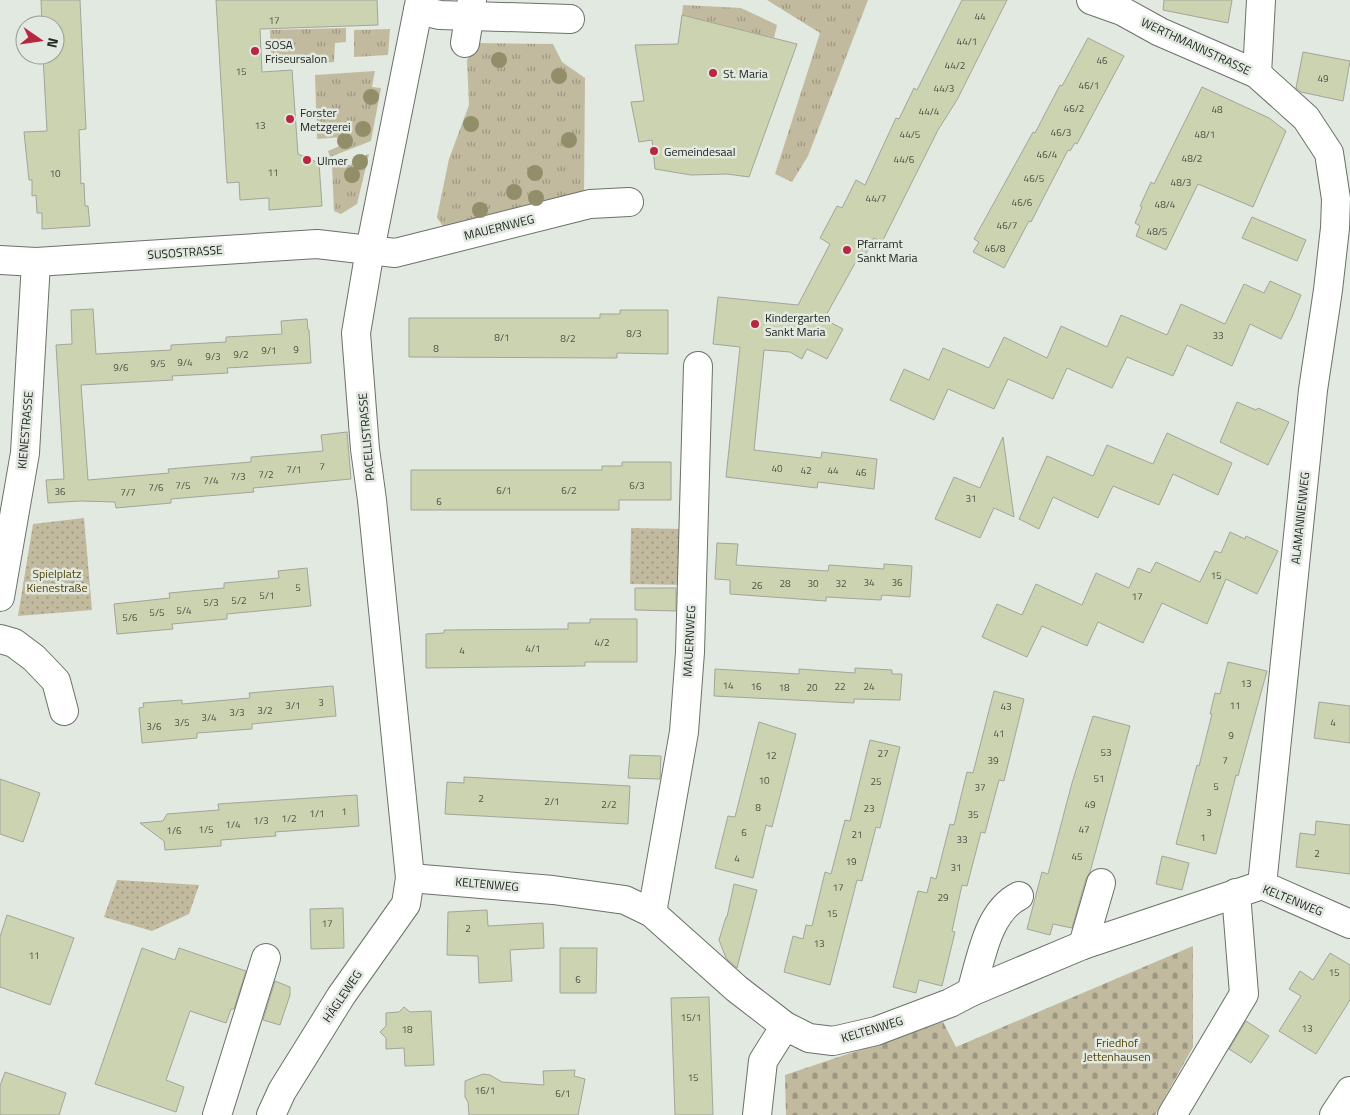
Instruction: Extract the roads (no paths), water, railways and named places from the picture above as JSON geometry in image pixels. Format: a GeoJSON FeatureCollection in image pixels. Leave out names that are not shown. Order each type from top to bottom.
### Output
{"type":"FeatureCollection","features":[{"type":"Feature","properties":{"kind":"street","name":"WERTHMANNSTRASSE"},"geometry":{"type":"LineString","coordinates":[[1091,0],[1122,11],[1160,32],[1257,74],[1306,118],[1329,153]]}},
{"type":"Feature","properties":{"kind":"street"},"geometry":{"type":"LineString","coordinates":[[1257,74],[1261,0]]}},
{"type":"Feature","properties":{"kind":"street"},"geometry":{"type":"LineString","coordinates":[[419,5],[440,15],[470,8],[570,20]]}},
{"type":"Feature","properties":{"kind":"street","name":"PACELLISTRASSE"},"geometry":{"type":"LineString","coordinates":[[410,878],[375,524],[365,449],[356,332],[370,250],[419,5]]}},
{"type":"Feature","properties":{"kind":"street"},"geometry":{"type":"LineString","coordinates":[[465,43],[470,8]]}},
{"type":"Feature","properties":{"kind":"street","name":"ALAMANNENWEG"},"geometry":{"type":"LineString","coordinates":[[1262,885],[1313,390],[1335,228],[1336,199],[1329,153]]}},
{"type":"Feature","properties":{"kind":"street","name":"MAUERNWEG"},"geometry":{"type":"LineString","coordinates":[[370,250],[395,253],[590,204],[629,202]]}},
{"type":"Feature","properties":{"kind":"street","name":"SUSOSTRASSE"},"geometry":{"type":"LineString","coordinates":[[0,260],[36,262],[317,244],[370,250]]}},
{"type":"Feature","properties":{"kind":"street","name":"KIENESTRASSE"},"geometry":{"type":"LineString","coordinates":[[0,597],[25,452],[36,262]]}},
{"type":"Feature","properties":{"kind":"street","name":"MAUERNWEG"},"geometry":{"type":"LineString","coordinates":[[652,913],[685,724],[690,642],[698,366]]}},
{"type":"Feature","properties":{"kind":"street"},"geometry":{"type":"LineString","coordinates":[[0,639],[14,643],[34,658],[56,681],[64,711]]}},
{"type":"Feature","properties":{"kind":"street","name":"KELTENWEG"},"geometry":{"type":"LineString","coordinates":[[410,878],[553,890],[625,900],[652,913],[737,989],[785,1026],[809,1038],[832,1041],[876,1031],[950,1003],[971,992],[1083,944],[1262,885],[1350,924]]}},
{"type":"Feature","properties":{"kind":"street","name":"HÄGLEWEG"},"geometry":{"type":"LineString","coordinates":[[271,1115],[282,1090],[341,996],[406,904],[410,878]]}},
{"type":"Feature","properties":{"kind":"street"},"geometry":{"type":"LineString","coordinates":[[1083,944],[1101,883]]}},
{"type":"Feature","properties":{"kind":"street"},"geometry":{"type":"LineString","coordinates":[[1172,1115],[1244,994],[1236,893]]}},
{"type":"Feature","properties":{"kind":"street"},"geometry":{"type":"LineString","coordinates":[[971,992],[995,918],[1009,901],[1019,896]]}},
{"type":"Feature","properties":{"kind":"street"},"geometry":{"type":"LineString","coordinates":[[217,1115],[266,958]]}},
{"type":"Feature","properties":{"kind":"street"},"geometry":{"type":"LineString","coordinates":[[757,1115],[763,1061],[785,1026]]}},
{"type":"Feature","properties":{"kind":"street"},"geometry":{"type":"LineString","coordinates":[[1334,1115],[1350,1091]]}},
{"type":"Feature","properties":{"kind":"place","name":"SOSA Friseursalon"},"geometry":{"type":"Point","coordinates":[255,51]}},
{"type":"Feature","properties":{"kind":"place","name":"St. Maria"},"geometry":{"type":"Point","coordinates":[713,73]}},
{"type":"Feature","properties":{"kind":"place","name":"Forster Metzgerei"},"geometry":{"type":"Point","coordinates":[290,119]}},
{"type":"Feature","properties":{"kind":"place","name":"Gemeindesaal"},"geometry":{"type":"Point","coordinates":[654,151]}},
{"type":"Feature","properties":{"kind":"place","name":"Ulmer"},"geometry":{"type":"Point","coordinates":[307,160]}},
{"type":"Feature","properties":{"kind":"place","name":"Pfarramt Sankt Maria"},"geometry":{"type":"Point","coordinates":[847,250]}},
{"type":"Feature","properties":{"kind":"place","name":"Kindergarten Sankt Maria"},"geometry":{"type":"Point","coordinates":[755,324]}},
{"type":"Feature","properties":{"kind":"park label","name":"Spielplatz Kienestraße"},"geometry":{"type":"Point","coordinates":[57,580]}},
{"type":"Feature","properties":{"kind":"park label","name":"Friedhof Jettenhausen"},"geometry":{"type":"Point","coordinates":[1117,1049]}}]}
